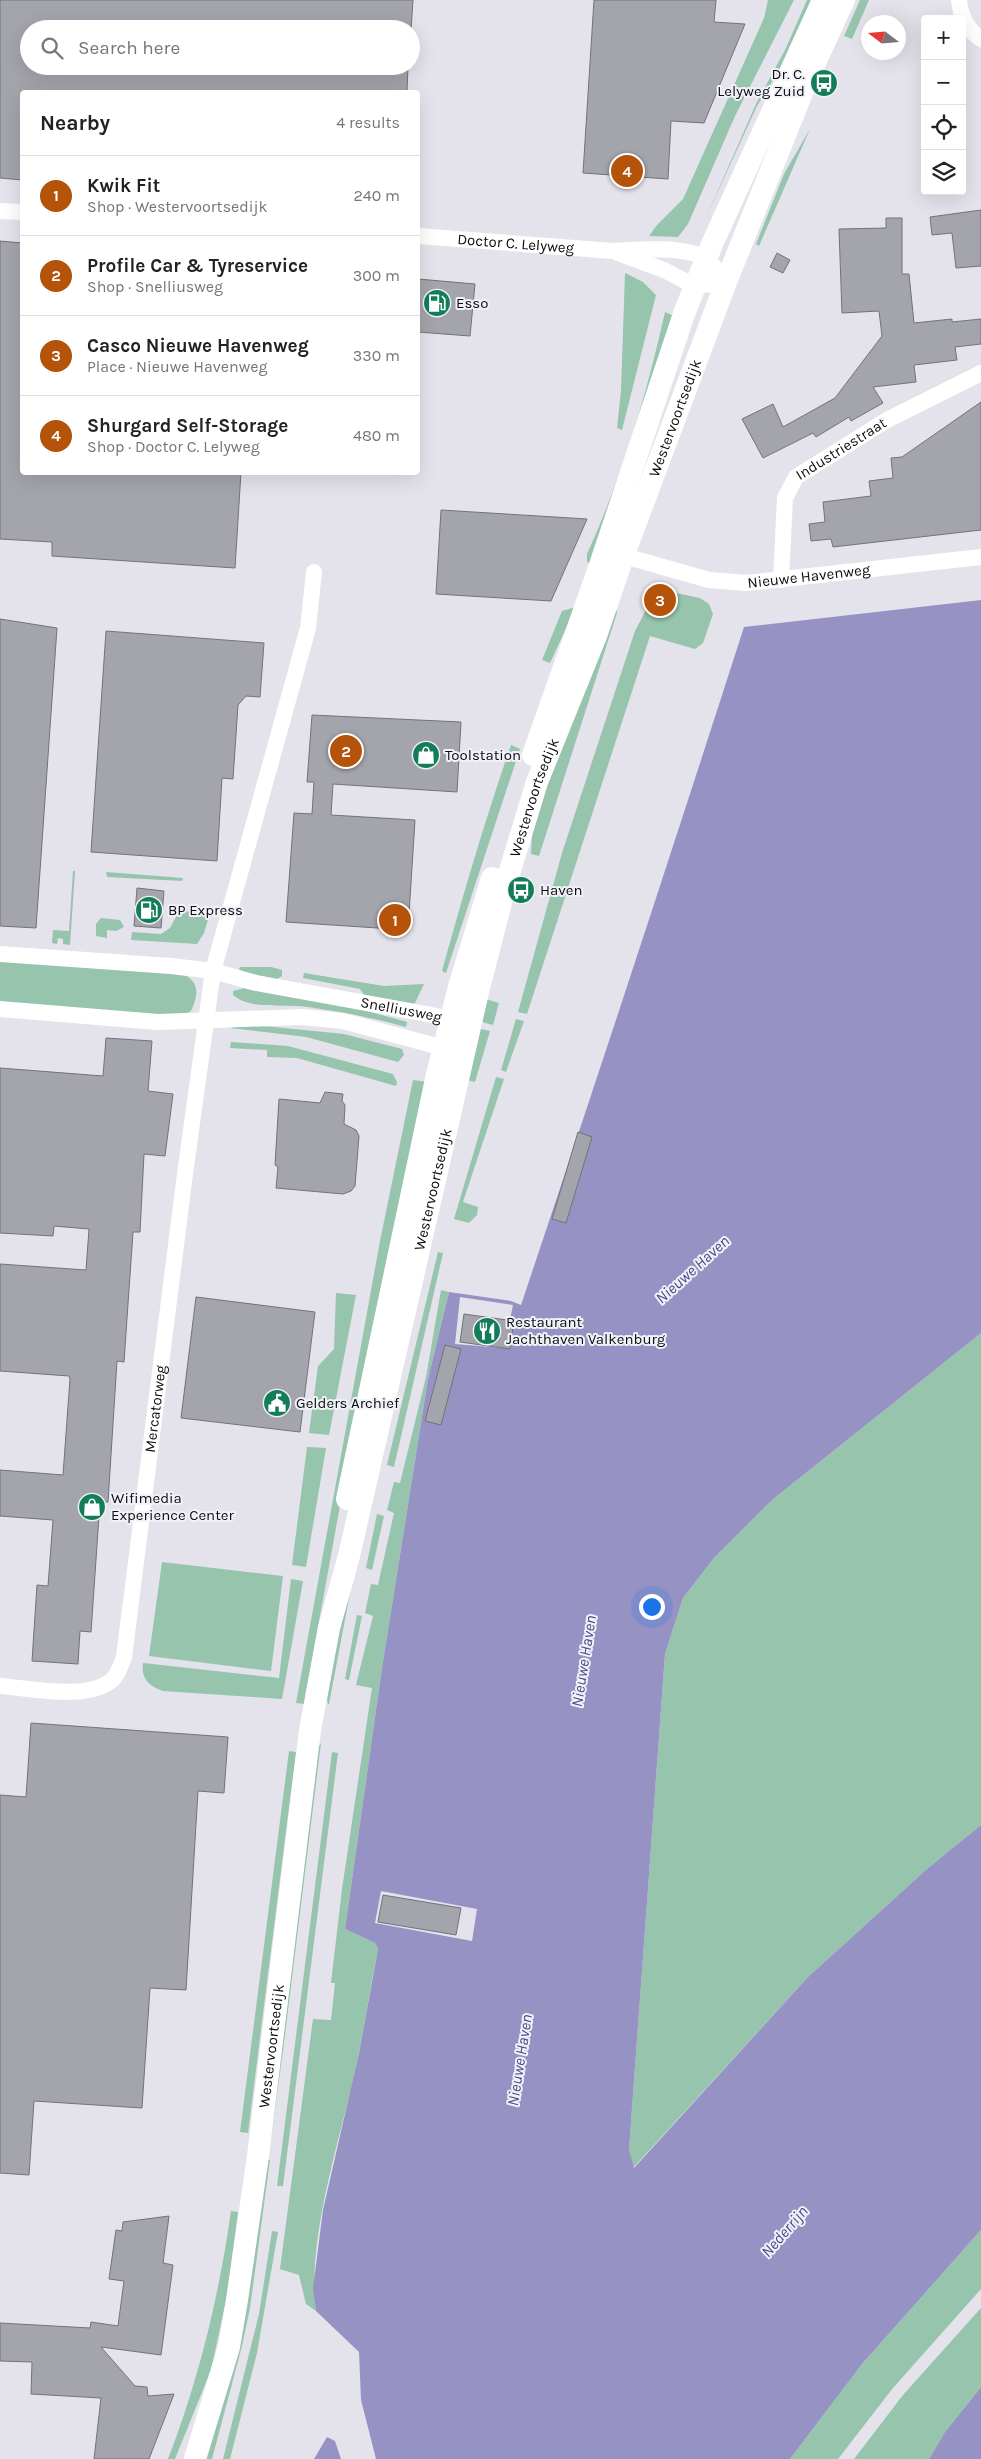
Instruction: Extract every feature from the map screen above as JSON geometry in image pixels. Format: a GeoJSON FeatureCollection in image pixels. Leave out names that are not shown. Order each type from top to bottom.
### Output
{"type":"FeatureCollection","features":[{"type":"Feature","properties":{"kind":"main road","name":"Westervoortsedijk"},"geometry":{"type":"LineString","coordinates":[[329,1628],[349,1556],[468,1039],[505,887],[538,782],[596,636],[622,555],[695,286],[823,0]]}},
{"type":"Feature","properties":{"kind":"main road","name":"Westervoortsedijk"},"geometry":{"type":"LineString","coordinates":[[195,2459],[229,2347],[237,2300],[258,2156],[310,1730],[329,1628],[337,1549],[356,1449],[451,1020],[469,954],[516,801],[622,555],[726,282],[808,78],[844,0]]}},
{"type":"Feature","properties":{"kind":"street"},"geometry":{"type":"LineString","coordinates":[[959,0],[959,10],[972,33],[981,39]]}},
{"type":"Feature","properties":{"kind":"street"},"geometry":{"type":"LineString","coordinates":[[0,211],[20,212]]}},
{"type":"Feature","properties":{"kind":"street","name":"Doctor C. Lelyweg"},"geometry":{"type":"LineString","coordinates":[[420,236],[614,251],[637,249],[686,252],[706,259]]}},
{"type":"Feature","properties":{"kind":"street","name":"Doctor C. Lelyweg"},"geometry":{"type":"LineString","coordinates":[[614,251],[664,270],[695,286]]}},
{"type":"Feature","properties":{"kind":"street"},"geometry":{"type":"LineString","coordinates":[[706,259],[726,282]]}},
{"type":"Feature","properties":{"kind":"street"},"geometry":{"type":"LineString","coordinates":[[695,286],[726,282]]}},
{"type":"Feature","properties":{"kind":"street","name":"Industriestraat"},"geometry":{"type":"LineString","coordinates":[[781,580],[785,498],[796,477],[887,420],[981,373]]}},
{"type":"Feature","properties":{"kind":"street","name":"Nieuwe Havenweg"},"geometry":{"type":"LineString","coordinates":[[622,555],[709,580],[731,583],[781,580],[981,557]]}},
{"type":"Feature","properties":{"kind":"street"},"geometry":{"type":"LineString","coordinates":[[207,1021],[213,972],[308,628],[314,572]]}},
{"type":"Feature","properties":{"kind":"street","name":"Snelliusweg"},"geometry":{"type":"LineString","coordinates":[[0,954],[171,966],[213,972],[256,983],[347,998],[451,1020],[468,1039],[444,1048],[343,1022],[302,1017],[158,1022],[0,1010]]}},
{"type":"Feature","properties":{"kind":"street","name":"Mercatorweg"},"geometry":{"type":"LineString","coordinates":[[0,1686],[78,1692],[93,1690],[115,1677],[124,1658],[184,1174],[207,1021]]}},
{"type":"Feature","properties":{"kind":"green space"},"geometry":{"type":"Polygon","coordinates":[[[768,0],[794,0],[735,116],[688,224],[678,237],[649,236],[657,225],[683,199],[764,18],[768,0]]]}},
{"type":"Feature","properties":{"kind":"green space"},"geometry":{"type":"Polygon","coordinates":[[[807,0],[815,0],[791,52],[757,106],[704,222],[756,104],[785,50],[807,0]]]}},
{"type":"Feature","properties":{"kind":"green space"},"geometry":{"type":"Polygon","coordinates":[[[860,0],[869,0],[852,39],[844,36],[860,0]]]}},
{"type":"Feature","properties":{"kind":"green space"},"geometry":{"type":"Polygon","coordinates":[[[810,129],[759,246],[756,244],[784,174],[810,129]]]}},
{"type":"Feature","properties":{"kind":"green space"},"geometry":{"type":"Polygon","coordinates":[[[625,273],[643,282],[656,295],[622,430],[617,428],[621,390],[625,273]]]}},
{"type":"Feature","properties":{"kind":"green space"},"geometry":{"type":"Polygon","coordinates":[[[665,312],[674,316],[590,565],[587,561],[587,554],[612,494],[632,435],[650,374],[665,312]]]}},
{"type":"Feature","properties":{"kind":"green space"},"geometry":{"type":"Polygon","coordinates":[[[657,589],[700,598],[709,604],[713,614],[703,643],[695,649],[650,636],[527,1014],[518,1012],[562,853],[635,631],[657,589]]]}},
{"type":"Feature","properties":{"kind":"green space"},"geometry":{"type":"Polygon","coordinates":[[[576,607],[550,663],[542,660],[562,611],[576,607]]]}},
{"type":"Feature","properties":{"kind":"green space"},"geometry":{"type":"Polygon","coordinates":[[[616,607],[617,613],[539,856],[531,854],[533,815],[616,607]]]}},
{"type":"Feature","properties":{"kind":"green space"},"geometry":{"type":"Polygon","coordinates":[[[511,745],[520,749],[446,973],[442,971],[458,914],[483,829],[511,745]]]}},
{"type":"Feature","properties":{"kind":"green space"},"geometry":{"type":"Polygon","coordinates":[[[73,871],[75,871],[70,945],[63,944],[63,939],[58,938],[57,944],[52,943],[53,930],[69,931],[73,871]]]}},
{"type":"Feature","properties":{"kind":"green space"},"geometry":{"type":"Polygon","coordinates":[[[106,872],[183,878],[182,881],[107,877],[106,872]]]}},
{"type":"Feature","properties":{"kind":"green space"},"geometry":{"type":"Polygon","coordinates":[[[182,911],[210,913],[204,933],[197,944],[131,940],[132,932],[161,934],[170,928],[177,915],[182,911]]]}},
{"type":"Feature","properties":{"kind":"green space"},"geometry":{"type":"Polygon","coordinates":[[[101,918],[120,920],[124,927],[116,931],[107,930],[107,938],[96,936],[96,924],[101,918]]]}},
{"type":"Feature","properties":{"kind":"green space"},"geometry":{"type":"Polygon","coordinates":[[[0,960],[180,973],[187,976],[194,984],[196,988],[195,999],[191,1011],[181,1016],[0,1004],[0,960]]]}},
{"type":"Feature","properties":{"kind":"green space"},"geometry":{"type":"Polygon","coordinates":[[[240,967],[271,967],[282,970],[282,976],[277,979],[242,972],[239,969],[240,967]]]}},
{"type":"Feature","properties":{"kind":"green space"},"geometry":{"type":"Polygon","coordinates":[[[304,973],[384,986],[424,984],[415,1003],[411,1005],[366,998],[360,989],[303,978],[304,973]]]}},
{"type":"Feature","properties":{"kind":"green space"},"geometry":{"type":"Polygon","coordinates":[[[245,988],[360,1009],[407,1022],[406,1027],[321,1009],[299,1006],[259,1005],[241,1000],[233,995],[233,991],[245,988]]]}},
{"type":"Feature","properties":{"kind":"green space"},"geometry":{"type":"Polygon","coordinates":[[[482,998],[499,1003],[493,1025],[482,1022],[481,1029],[490,1031],[475,1082],[463,1079],[482,998]]]}},
{"type":"Feature","properties":{"kind":"green space"},"geometry":{"type":"Polygon","coordinates":[[[516,1019],[524,1021],[506,1072],[501,1070],[516,1019]]]}},
{"type":"Feature","properties":{"kind":"green space"},"geometry":{"type":"Polygon","coordinates":[[[244,1024],[344,1034],[402,1049],[404,1055],[398,1062],[306,1037],[230,1028],[244,1024]]]}},
{"type":"Feature","properties":{"kind":"green space"},"geometry":{"type":"Polygon","coordinates":[[[231,1042],[288,1046],[393,1074],[397,1082],[396,1086],[297,1058],[267,1057],[267,1050],[230,1048],[231,1042]]]}},
{"type":"Feature","properties":{"kind":"green space"},"geometry":{"type":"Polygon","coordinates":[[[496,1077],[504,1079],[463,1202],[478,1207],[477,1215],[469,1223],[454,1219],[496,1077]]]}},
{"type":"Feature","properties":{"kind":"green space"},"geometry":{"type":"Polygon","coordinates":[[[413,1080],[428,1082],[349,1456],[304,1704],[296,1703],[380,1241],[413,1080]]]}},
{"type":"Feature","properties":{"kind":"green space"},"geometry":{"type":"Polygon","coordinates":[[[438,1252],[443,1253],[394,1467],[387,1465],[438,1252]]]}},
{"type":"Feature","properties":{"kind":"green space"},"geometry":{"type":"Polygon","coordinates":[[[441,1290],[449,1292],[428,1379],[382,1668],[345,1929],[375,1943],[378,1949],[357,2064],[325,2196],[316,2256],[314,2284],[316,2311],[306,2304],[299,2275],[280,2269],[313,2019],[331,2020],[335,1983],[331,1983],[342,1889],[372,1688],[356,1685],[373,1616],[365,1613],[371,1584],[378,1585],[394,1513],[387,1510],[394,1482],[400,1483],[426,1377],[441,1290]]]}},
{"type":"Feature","properties":{"kind":"green space"},"geometry":{"type":"Polygon","coordinates":[[[336,1293],[356,1295],[329,1435],[309,1433],[318,1366],[334,1349],[336,1293]]]}},
{"type":"Feature","properties":{"kind":"green space"},"geometry":{"type":"Polygon","coordinates":[[[981,1333],[981,1825],[927,1869],[808,1977],[633,2168],[629,2150],[665,1654],[683,1598],[714,1558],[772,1500],[981,1333]]]}},
{"type":"Feature","properties":{"kind":"green space"},"geometry":{"type":"Polygon","coordinates":[[[307,1447],[326,1448],[306,1567],[292,1565],[307,1447]]]}},
{"type":"Feature","properties":{"kind":"green space"},"geometry":{"type":"Polygon","coordinates":[[[377,1514],[384,1516],[372,1570],[366,1568],[377,1514]]]}},
{"type":"Feature","properties":{"kind":"green space"},"geometry":{"type":"Polygon","coordinates":[[[162,1562],[283,1576],[271,1671],[149,1656],[162,1562]]]}},
{"type":"Feature","properties":{"kind":"green space"},"geometry":{"type":"Polygon","coordinates":[[[354,1572],[328,1704],[327,1699],[339,1632],[354,1572]]]}},
{"type":"Feature","properties":{"kind":"green space"},"geometry":{"type":"Polygon","coordinates":[[[291,1579],[303,1581],[282,1699],[163,1691],[147,1681],[143,1673],[143,1663],[279,1678],[291,1579]]]}},
{"type":"Feature","properties":{"kind":"green space"},"geometry":{"type":"Polygon","coordinates":[[[357,1615],[362,1616],[349,1680],[345,1679],[357,1615]]]}},
{"type":"Feature","properties":{"kind":"green space"},"geometry":{"type":"Polygon","coordinates":[[[321,1743],[284,2043],[269,2154],[317,1748],[321,1743]]]}},
{"type":"Feature","properties":{"kind":"green space"},"geometry":{"type":"Polygon","coordinates":[[[289,1751],[296,1752],[248,2133],[240,2132],[289,1751]]]}},
{"type":"Feature","properties":{"kind":"green space"},"geometry":{"type":"Polygon","coordinates":[[[332,1752],[338,1753],[283,2186],[277,2186],[332,1752]]]}},
{"type":"Feature","properties":{"kind":"green space"},"geometry":{"type":"Polygon","coordinates":[[[267,2160],[270,2160],[250,2308],[242,2346],[212,2459],[206,2459],[267,2160]]]}},
{"type":"Feature","properties":{"kind":"green space"},"geometry":{"type":"Polygon","coordinates":[[[231,2211],[238,2212],[227,2296],[211,2370],[175,2459],[168,2459],[207,2337],[231,2211]]]}},
{"type":"Feature","properties":{"kind":"green space"},"geometry":{"type":"Polygon","coordinates":[[[981,2230],[981,2289],[893,2388],[838,2459],[790,2459],[862,2364],[981,2230]]]}},
{"type":"Feature","properties":{"kind":"green space"},"geometry":{"type":"Polygon","coordinates":[[[272,2231],[278,2232],[257,2353],[230,2459],[223,2459],[259,2314],[272,2231]]]}},
{"type":"Feature","properties":{"kind":"green space"},"geometry":{"type":"Polygon","coordinates":[[[981,2308],[981,2387],[945,2432],[929,2459],[854,2459],[903,2395],[981,2308]]]}},
{"type":"Feature","properties":{"kind":"water"},"geometry":{"type":"Polygon","coordinates":[[[981,600],[981,1333],[772,1500],[714,1558],[683,1598],[665,1654],[629,2150],[634,2168],[808,1977],[927,1869],[981,1825],[981,2230],[862,2364],[790,2459],[376,2459],[361,2400],[359,2352],[316,2311],[313,2288],[323,2210],[359,2053],[378,1949],[375,1943],[345,1929],[382,1668],[428,1379],[449,1292],[511,1301],[521,1305],[744,627],[981,600]]]}},
{"type":"Feature","properties":{"kind":"water"},"geometry":{"type":"Polygon","coordinates":[[[981,2387],[981,2459],[929,2459],[945,2432],[981,2387]]]}},
{"type":"Feature","properties":{"kind":"water"},"geometry":{"type":"Polygon","coordinates":[[[327,2437],[335,2441],[341,2459],[314,2459],[327,2437]]]}},
{"type":"Feature","properties":{"kind":"pier"},"geometry":{"type":"Polygon","coordinates":[[[460,1297],[513,1305],[504,1348],[455,1344],[460,1297]]]}},
{"type":"Feature","properties":{"kind":"pier"},"geometry":{"type":"Polygon","coordinates":[[[381,1891],[477,1909],[472,1941],[375,1923],[381,1891]]]}},
{"type":"Feature","properties":{"kind":"building"},"geometry":{"type":"Polygon","coordinates":[[[0,0],[413,0],[412,20],[20,20],[20,75],[408,75],[407,90],[20,90],[20,180],[0,178],[0,0]]]}},
{"type":"Feature","properties":{"kind":"building"},"geometry":{"type":"Polygon","coordinates":[[[594,0],[716,0],[714,22],[745,24],[704,123],[671,121],[668,179],[583,173],[594,0]]]}},
{"type":"Feature","properties":{"kind":"building"},"geometry":{"type":"Polygon","coordinates":[[[981,210],[981,266],[956,268],[952,233],[932,235],[930,217],[981,210]]]}},
{"type":"Feature","properties":{"kind":"building"},"geometry":{"type":"Polygon","coordinates":[[[886,218],[902,218],[902,274],[909,274],[914,323],[952,319],[952,322],[981,319],[981,344],[955,347],[957,360],[914,365],[916,382],[873,387],[883,403],[851,421],[849,417],[816,437],[813,433],[763,458],[742,419],[773,404],[783,427],[835,398],[882,336],[879,311],[842,313],[839,229],[886,228],[886,218]]]}},
{"type":"Feature","properties":{"kind":"building"},"geometry":{"type":"Polygon","coordinates":[[[0,241],[20,243],[20,475],[241,475],[235,568],[52,556],[52,542],[0,539],[0,241]]]}},
{"type":"Feature","properties":{"kind":"building"},"geometry":{"type":"Polygon","coordinates":[[[777,253],[790,260],[783,273],[770,267],[777,253]]]}},
{"type":"Feature","properties":{"kind":"building"},"geometry":{"type":"Polygon","coordinates":[[[420,279],[475,284],[470,336],[420,332],[420,279]]]}},
{"type":"Feature","properties":{"kind":"building"},"geometry":{"type":"Polygon","coordinates":[[[981,402],[981,530],[833,547],[831,539],[811,541],[809,524],[825,522],[823,502],[871,496],[869,481],[893,478],[891,458],[902,457],[981,402]]]}},
{"type":"Feature","properties":{"kind":"building"},"geometry":{"type":"Polygon","coordinates":[[[441,510],[587,519],[551,601],[436,594],[441,510]]]}},
{"type":"Feature","properties":{"kind":"building"},"geometry":{"type":"Polygon","coordinates":[[[0,619],[57,628],[36,928],[0,926],[0,619]]]}},
{"type":"Feature","properties":{"kind":"building"},"geometry":{"type":"Polygon","coordinates":[[[106,631],[264,643],[260,697],[246,696],[238,705],[233,779],[222,778],[217,861],[91,852],[106,631]]]}},
{"type":"Feature","properties":{"kind":"building"},"geometry":{"type":"Polygon","coordinates":[[[312,715],[461,722],[457,792],[333,784],[331,815],[415,820],[408,930],[286,922],[294,813],[312,814],[314,782],[307,782],[312,715]]]}},
{"type":"Feature","properties":{"kind":"building"},"geometry":{"type":"Polygon","coordinates":[[[137,888],[164,891],[161,928],[134,926],[137,888]]]}},
{"type":"Feature","properties":{"kind":"building"},"geometry":{"type":"Polygon","coordinates":[[[106,1038],[152,1041],[148,1091],[173,1094],[165,1156],[144,1154],[140,1232],[133,1232],[124,1362],[117,1361],[108,1502],[100,1502],[91,1632],[80,1631],[78,1664],[32,1661],[37,1585],[48,1586],[53,1520],[0,1516],[0,1470],[63,1475],[70,1379],[69,1376],[0,1371],[0,1264],[86,1270],[89,1229],[54,1226],[53,1236],[0,1233],[0,1068],[103,1076],[106,1038]]]}},
{"type":"Feature","properties":{"kind":"building"},"geometry":{"type":"Polygon","coordinates":[[[325,1092],[343,1094],[342,1101],[345,1105],[344,1124],[356,1130],[359,1136],[355,1186],[351,1191],[343,1194],[276,1188],[278,1167],[275,1165],[279,1099],[320,1103],[325,1092]]]}},
{"type":"Feature","properties":{"kind":"building"},"geometry":{"type":"Polygon","coordinates":[[[578,1132],[592,1137],[566,1223],[552,1219],[578,1132]]]}},
{"type":"Feature","properties":{"kind":"building"},"geometry":{"type":"Polygon","coordinates":[[[196,1297],[315,1312],[300,1432],[181,1418],[196,1297]]]}},
{"type":"Feature","properties":{"kind":"building","name":"Restaurant Jachthaven Valkenburg"},"geometry":{"type":"Polygon","coordinates":[[[464,1314],[514,1321],[510,1349],[460,1342],[464,1314]]]}},
{"type":"Feature","properties":{"kind":"building"},"geometry":{"type":"Polygon","coordinates":[[[445,1345],[461,1349],[441,1425],[425,1421],[445,1345]]]}},
{"type":"Feature","properties":{"kind":"building"},"geometry":{"type":"Polygon","coordinates":[[[31,1723],[228,1737],[224,1793],[198,1791],[186,1990],[150,1988],[142,2108],[34,2101],[29,2175],[0,2173],[0,1795],[26,1797],[31,1723]]]}},
{"type":"Feature","properties":{"kind":"building"},"geometry":{"type":"Polygon","coordinates":[[[383,1895],[461,1908],[456,1935],[378,1922],[383,1895]]]}},
{"type":"Feature","properties":{"kind":"building"},"geometry":{"type":"Polygon","coordinates":[[[169,2216],[163,2263],[173,2265],[161,2355],[101,2347],[135,2386],[147,2387],[148,2396],[174,2394],[149,2459],[94,2459],[101,2398],[31,2394],[32,2362],[0,2361],[0,2323],[90,2328],[91,2322],[118,2326],[124,2281],[109,2279],[116,2230],[122,2231],[123,2222],[169,2216]]]}},
{"type":"Feature","properties":{"kind":"place","name":"Dr. C. Lelyweg Zuid"},"geometry":{"type":"Point","coordinates":[824,83]}},
{"type":"Feature","properties":{"kind":"place","name":"Shurgard Self-Storage"},"geometry":{"type":"Point","coordinates":[627,171]}},
{"type":"Feature","properties":{"kind":"place","name":"Esso"},"geometry":{"type":"Point","coordinates":[437,303]}},
{"type":"Feature","properties":{"kind":"place","name":"Casco Nieuwe Havenweg"},"geometry":{"type":"Point","coordinates":[660,600]}},
{"type":"Feature","properties":{"kind":"place","name":"Profile Car & Tyreservice"},"geometry":{"type":"Point","coordinates":[346,751]}},
{"type":"Feature","properties":{"kind":"place","name":"Toolstation"},"geometry":{"type":"Point","coordinates":[426,755]}},
{"type":"Feature","properties":{"kind":"place","name":"Haven"},"geometry":{"type":"Point","coordinates":[521,890]}},
{"type":"Feature","properties":{"kind":"place","name":"BP Express"},"geometry":{"type":"Point","coordinates":[149,910]}},
{"type":"Feature","properties":{"kind":"place","name":"Kwik Fit"},"geometry":{"type":"Point","coordinates":[395,920]}},
{"type":"Feature","properties":{"kind":"place","name":"Restaurant Jachthaven Valkenburg"},"geometry":{"type":"Point","coordinates":[487,1331]}},
{"type":"Feature","properties":{"kind":"place","name":"Gelders Archief"},"geometry":{"type":"Point","coordinates":[277,1403]}},
{"type":"Feature","properties":{"kind":"place","name":"Wifimedia Experience Center"},"geometry":{"type":"Point","coordinates":[92,1507]}},
{"type":"Feature","properties":{"kind":"water label","name":"Nieuwe Haven"},"geometry":{"type":"Point","coordinates":[692,1269]}},
{"type":"Feature","properties":{"kind":"water label","name":"Nieuwe Haven"},"geometry":{"type":"Point","coordinates":[583,1661]}},
{"type":"Feature","properties":{"kind":"water label","name":"Nieuwe Haven"},"geometry":{"type":"Point","coordinates":[519,2060]}},
{"type":"Feature","properties":{"kind":"water label","name":"Nederrijn"},"geometry":{"type":"Point","coordinates":[784,2231]}}]}
